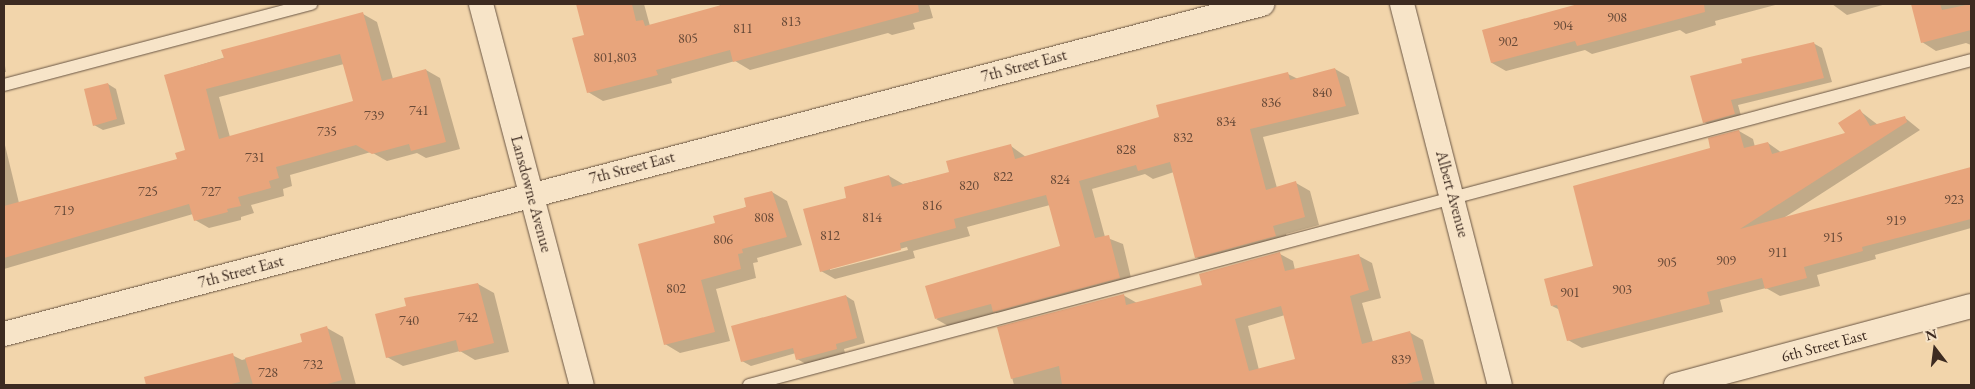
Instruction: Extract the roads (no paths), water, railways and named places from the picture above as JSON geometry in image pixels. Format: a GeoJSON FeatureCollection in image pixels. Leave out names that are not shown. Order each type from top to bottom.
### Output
{"type":"FeatureCollection","features":[{"type":"Feature","properties":{"kind":"street","name":"Lansdowne Avenue"},"geometry":{"type":"LineString","coordinates":[[481,4],[582,385]]}},
{"type":"Feature","properties":{"kind":"street","name":"7th Street East"},"geometry":{"type":"LineString","coordinates":[[4,334],[1262,4]]}},
{"type":"Feature","properties":{"kind":"street","name":"Albert Avenue"},"geometry":{"type":"LineString","coordinates":[[1402,4],[1500,385]]}},
{"type":"Feature","properties":{"kind":"street","name":"6th Street East"},"geometry":{"type":"LineString","coordinates":[[1676,385],[1971,306]]}},
{"type":"Feature","properties":{"kind":"lane"},"geometry":{"type":"LineString","coordinates":[[4,86],[311,4]]}},
{"type":"Feature","properties":{"kind":"lane"},"geometry":{"type":"LineString","coordinates":[[749,385],[1971,60]]}}]}
